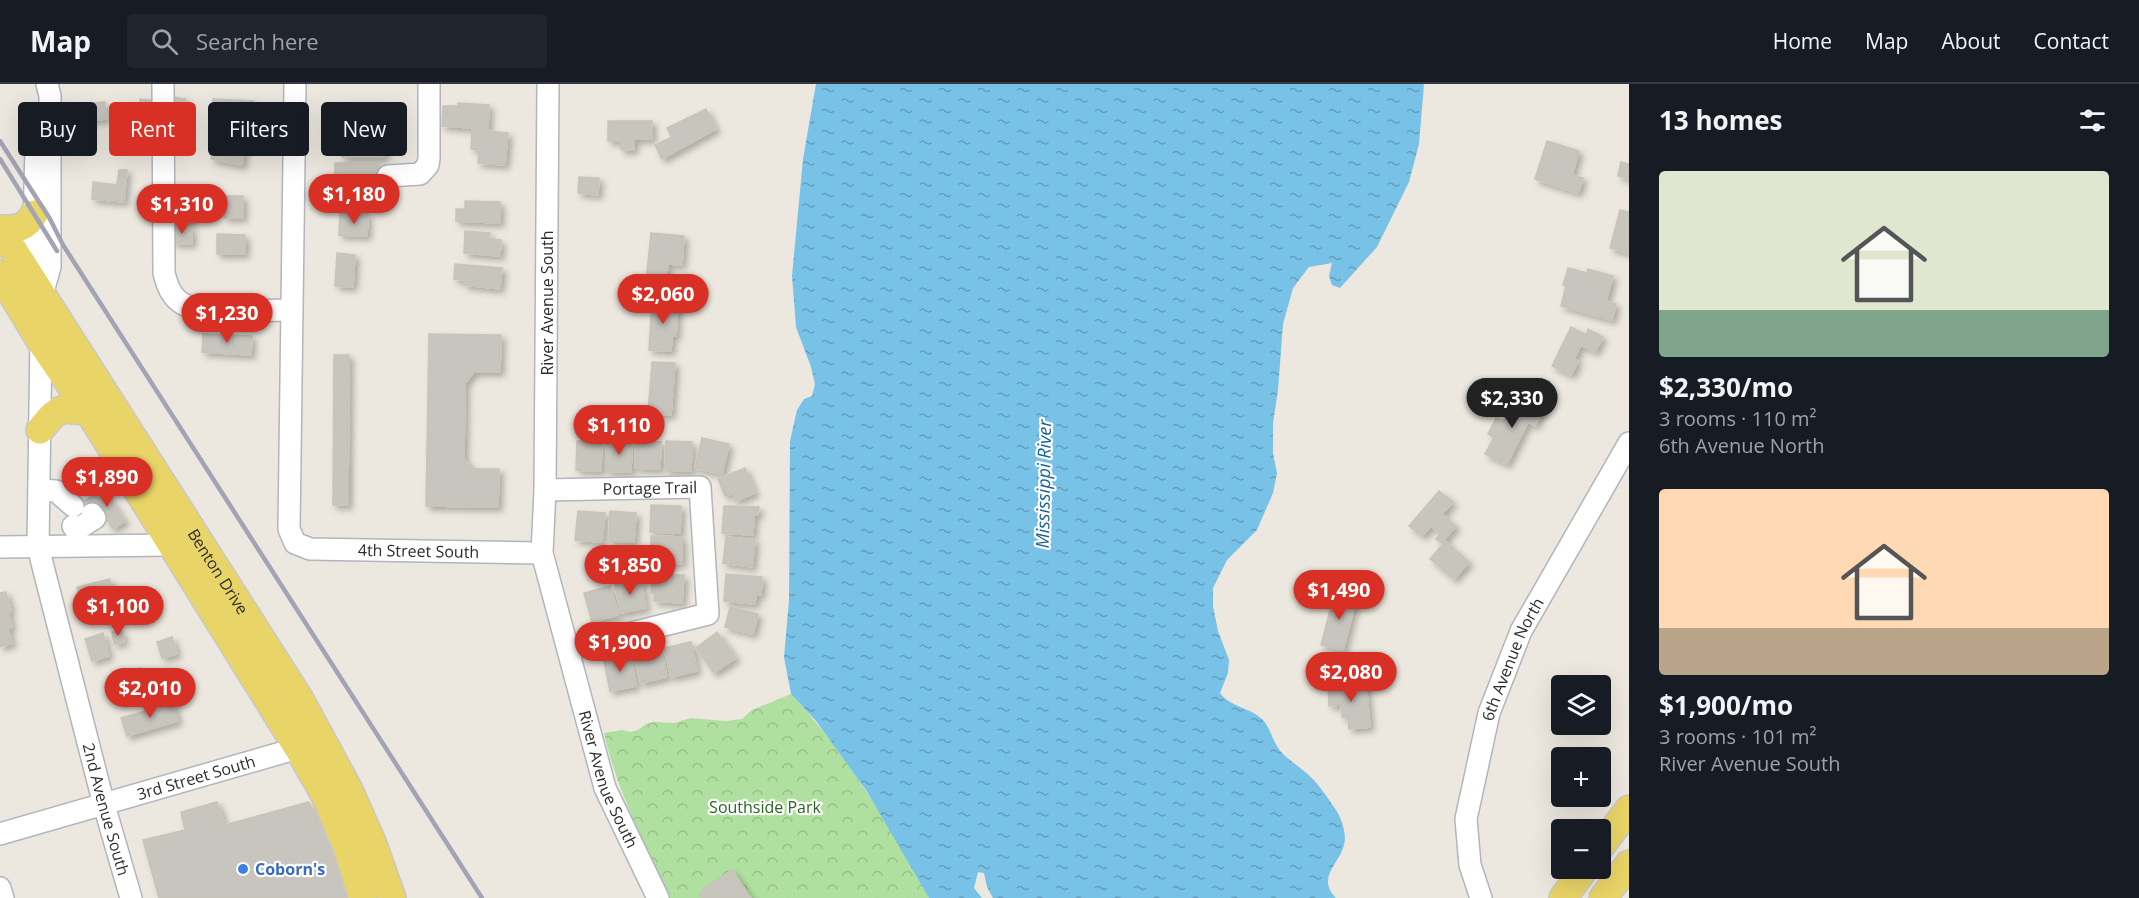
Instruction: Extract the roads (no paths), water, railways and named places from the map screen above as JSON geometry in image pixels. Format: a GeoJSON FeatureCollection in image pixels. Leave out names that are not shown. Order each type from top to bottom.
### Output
{"type":"FeatureCollection","features":[{"type":"Feature","properties":{"kind":"main road"},"geometry":{"type":"LineString","coordinates":[[0,229],[24,226],[34,214]]}},
{"type":"Feature","properties":{"kind":"main road","name":"Benton Drive"},"geometry":{"type":"LineString","coordinates":[[0,229],[279,664],[309,742],[326,797],[347,847],[363,898]]}},
{"type":"Feature","properties":{"kind":"main road","name":"Benton Drive"},"geometry":{"type":"LineString","coordinates":[[0,274],[171,545],[309,742],[349,790],[372,842],[392,898]]}},
{"type":"Feature","properties":{"kind":"main road"},"geometry":{"type":"LineString","coordinates":[[40,430],[53,414],[60,410],[89,412]]}},
{"type":"Feature","properties":{"kind":"main road"},"geometry":{"type":"LineString","coordinates":[[1611,833],[1629,809]]}},
{"type":"Feature","properties":{"kind":"main road"},"geometry":{"type":"LineString","coordinates":[[1603,898],[1629,864]]}},
{"type":"Feature","properties":{"kind":"main road"},"geometry":{"type":"LineString","coordinates":[[1563,898],[1577,879]]}},
{"type":"Feature","properties":{"kind":"street","name":"2nd Avenue South"},"geometry":{"type":"LineString","coordinates":[[41,84],[37,96],[33,263],[42,295]]}},
{"type":"Feature","properties":{"kind":"street","name":"2nd Avenue South"},"geometry":{"type":"LineString","coordinates":[[47,84],[50,96],[50,267],[42,295],[38,547],[104,805],[131,898]]}},
{"type":"Feature","properties":{"kind":"street"},"geometry":{"type":"LineString","coordinates":[[163,84],[164,273],[169,290],[183,304],[206,309],[292,310],[295,84]]}},
{"type":"Feature","properties":{"kind":"street"},"geometry":{"type":"LineString","coordinates":[[388,176],[420,174],[428,165],[429,84]]}},
{"type":"Feature","properties":{"kind":"street","name":"River Avenue South"},"geometry":{"type":"LineString","coordinates":[[548,84],[545,490],[542,553],[605,789],[658,898]]}},
{"type":"Feature","properties":{"kind":"street","name":"4th Street South"},"geometry":{"type":"LineString","coordinates":[[292,310],[289,529],[295,543],[310,549],[542,553]]}},
{"type":"Feature","properties":{"kind":"street","name":"6th Avenue North"},"geometry":{"type":"LineString","coordinates":[[1481,898],[1470,865],[1466,819],[1489,713],[1521,631],[1629,443]]}},
{"type":"Feature","properties":{"kind":"street","name":"Portage Trail"},"geometry":{"type":"LineString","coordinates":[[545,490],[700,487],[708,614],[568,649]]}},
{"type":"Feature","properties":{"kind":"street"},"geometry":{"type":"LineString","coordinates":[[39,490],[56,491],[78,513],[90,534],[91,545]]}},
{"type":"Feature","properties":{"kind":"street"},"geometry":{"type":"LineString","coordinates":[[0,547],[171,545]]}},
{"type":"Feature","properties":{"kind":"street","name":"3rd Street South"},"geometry":{"type":"LineString","coordinates":[[0,834],[104,805],[309,742]]}},
{"type":"Feature","properties":{"kind":"street"},"geometry":{"type":"LineString","coordinates":[[0,888],[3,898]]}},
{"type":"Feature","properties":{"kind":"water","name":"Mississippi River"},"geometry":{"type":"Polygon","coordinates":[[[816,84],[1424,84],[1419,144],[1409,182],[1377,247],[1340,288],[1332,285],[1329,276],[1332,263],[1309,267],[1293,288],[1283,324],[1273,423],[1273,453],[1277,473],[1273,493],[1257,530],[1227,560],[1213,588],[1213,606],[1218,631],[1229,660],[1228,673],[1220,693],[1224,698],[1262,719],[1280,750],[1322,789],[1340,818],[1345,841],[1328,877],[1330,891],[1336,898],[993,898],[987,887],[984,873],[978,872],[974,888],[982,898],[929,898],[866,790],[816,721],[791,694],[784,657],[789,600],[790,441],[797,410],[804,399],[812,396],[815,384],[796,327],[792,276],[803,159],[816,84]]]}},
{"type":"Feature","properties":{"kind":"tunnel"},"geometry":{"type":"LineString","coordinates":[[84,500],[92,514]]}},
{"type":"Feature","properties":{"kind":"railway"},"geometry":{"type":"LineString","coordinates":[[0,141],[50,219],[63,245],[482,898]]}},
{"type":"Feature","properties":{"kind":"railway"},"geometry":{"type":"LineString","coordinates":[[0,159],[57,251]]}},
{"type":"Feature","properties":{"kind":"place","name":"Coborn's"},"geometry":{"type":"Point","coordinates":[243,869]}},
{"type":"Feature","properties":{"kind":"park label","name":"Southside Park"},"geometry":{"type":"Point","coordinates":[765,807]}}]}
